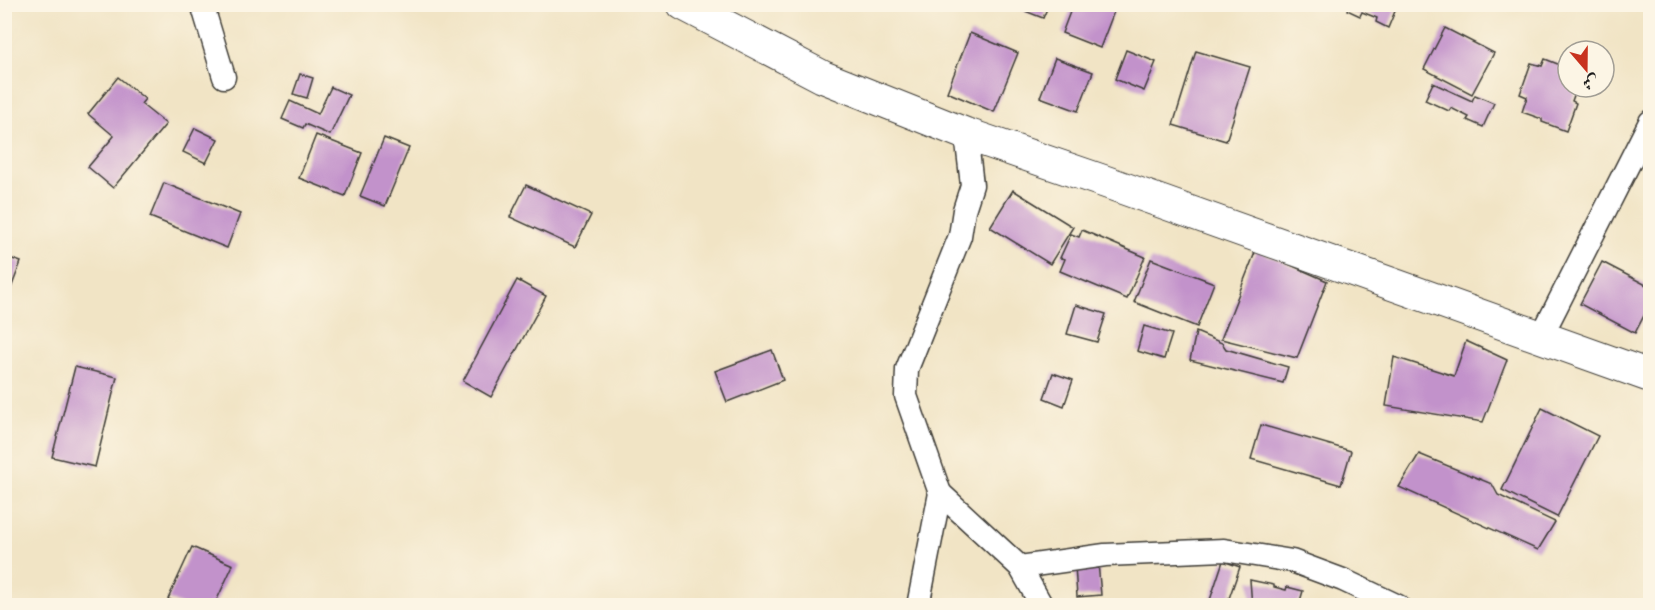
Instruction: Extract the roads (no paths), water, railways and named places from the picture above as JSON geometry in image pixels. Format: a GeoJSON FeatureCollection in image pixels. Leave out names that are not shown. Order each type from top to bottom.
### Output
{"type":"FeatureCollection","features":[{"type":"Feature","properties":{"kind":"main road"},"geometry":{"type":"LineString","coordinates":[[683,4],[823,77],[966,134],[1650,376]]}},
{"type":"Feature","properties":{"kind":"street"},"geometry":{"type":"LineString","coordinates":[[202,4],[224,77]]}},
{"type":"Feature","properties":{"kind":"street"},"geometry":{"type":"LineString","coordinates":[[1541,337],[1650,126]]}},
{"type":"Feature","properties":{"kind":"street"},"geometry":{"type":"LineString","coordinates":[[966,134],[972,185],[964,210],[960,236],[908,369],[906,396],[940,493],[1020,567],[1042,606]]}},
{"type":"Feature","properties":{"kind":"street"},"geometry":{"type":"LineString","coordinates":[[918,606],[940,493]]}},
{"type":"Feature","properties":{"kind":"street"},"geometry":{"type":"LineString","coordinates":[[1020,567],[1105,555],[1224,550],[1292,561],[1343,579],[1398,606]]}}]}
